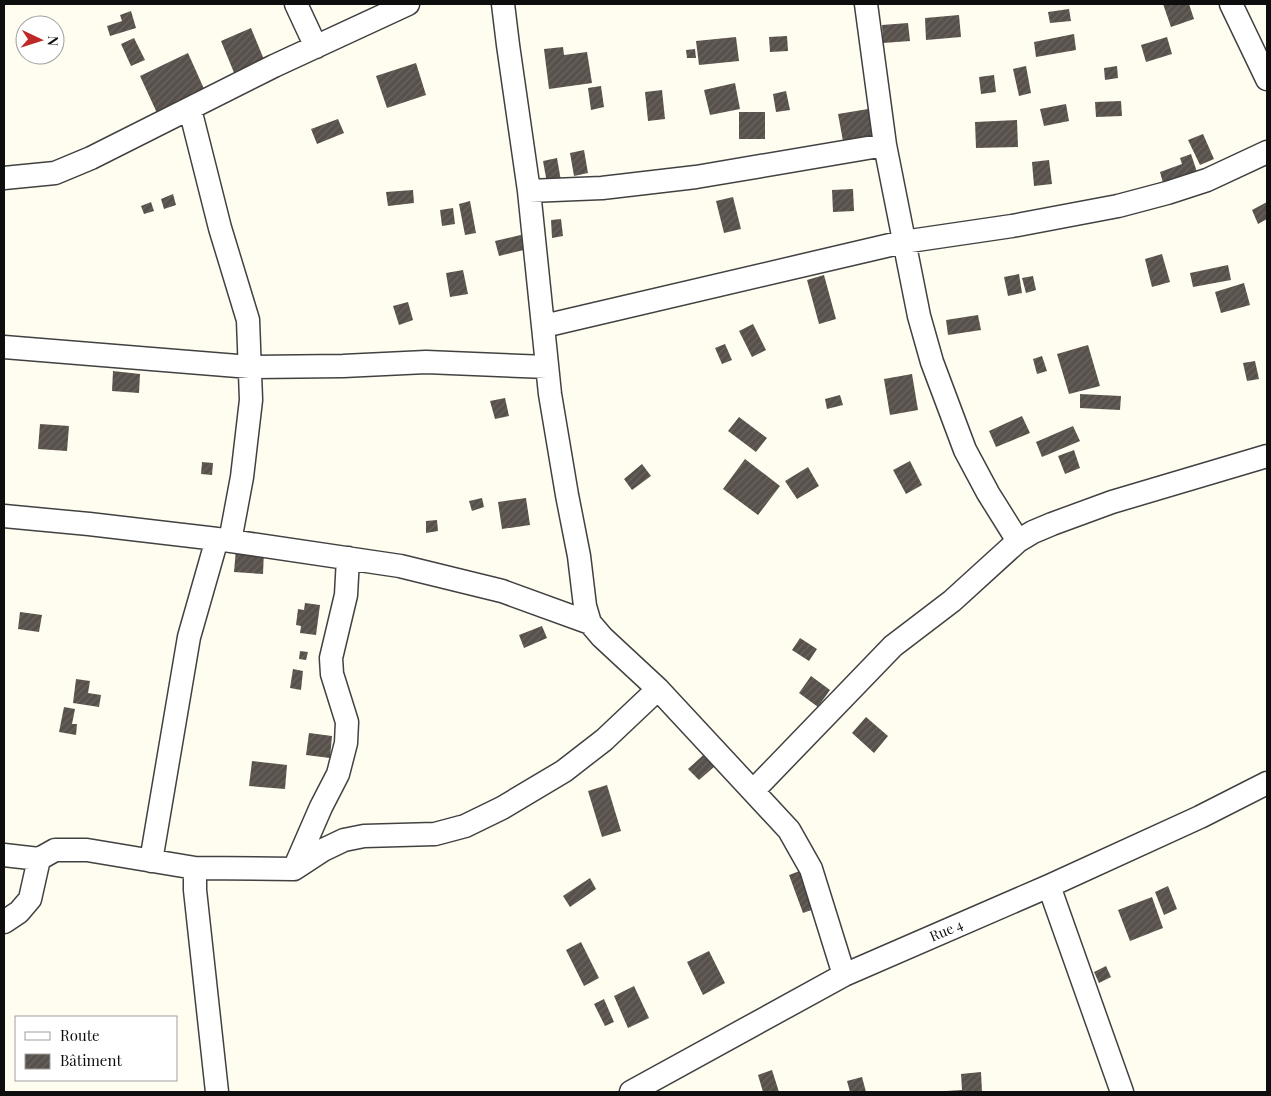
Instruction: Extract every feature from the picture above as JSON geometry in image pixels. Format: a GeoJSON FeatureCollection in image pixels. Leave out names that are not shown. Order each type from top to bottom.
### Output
{"type":"FeatureCollection","features":[{"type":"Feature","properties":{"kind":"street"},"geometry":{"type":"LineString","coordinates":[[296,4],[316,47]]}},
{"type":"Feature","properties":{"kind":"street"},"geometry":{"type":"LineString","coordinates":[[4,178],[54,173],[91,158],[274,66],[408,4]]}},
{"type":"Feature","properties":{"kind":"street"},"geometry":{"type":"LineString","coordinates":[[503,4],[529,191],[547,367],[567,495],[579,556],[585,606],[590,623],[602,637],[658,689],[789,830],[808,862],[844,975]]}},
{"type":"Feature","properties":{"kind":"street"},"geometry":{"type":"LineString","coordinates":[[866,4],[885,145],[919,316],[932,362],[965,450],[988,493],[1018,541]]}},
{"type":"Feature","properties":{"kind":"street"},"geometry":{"type":"LineString","coordinates":[[1231,4],[1267,80]]}},
{"type":"Feature","properties":{"kind":"street"},"geometry":{"type":"LineString","coordinates":[[151,861],[188,637],[224,540],[242,477],[251,400],[248,320],[220,228],[190,109]]}},
{"type":"Feature","properties":{"kind":"street"},"geometry":{"type":"LineString","coordinates":[[529,191],[602,188],[696,176],[885,145]]}},
{"type":"Feature","properties":{"kind":"street"},"geometry":{"type":"LineString","coordinates":[[544,326],[903,242],[1012,226],[1118,206],[1206,180],[1267,152]]}},
{"type":"Feature","properties":{"kind":"street"},"geometry":{"type":"LineString","coordinates":[[4,347],[250,367],[343,366],[426,362],[547,367]]}},
{"type":"Feature","properties":{"kind":"street"},"geometry":{"type":"LineString","coordinates":[[753,791],[893,646],[952,601],[1018,541],[1052,524],[1112,502],[1267,456]]}},
{"type":"Feature","properties":{"kind":"street"},"geometry":{"type":"LineString","coordinates":[[4,516],[224,540],[400,566],[502,591],[590,623]]}},
{"type":"Feature","properties":{"kind":"street"},"geometry":{"type":"LineString","coordinates":[[294,869],[321,807],[338,774],[346,743],[347,722],[332,674],[331,658],[346,595],[348,558]]}},
{"type":"Feature","properties":{"kind":"street"},"geometry":{"type":"LineString","coordinates":[[4,855],[39,859],[55,850],[86,850],[195,868],[294,869],[323,850],[344,840],[364,836],[435,834],[465,826],[502,808],[564,771],[604,740],[658,689]]}},
{"type":"Feature","properties":{"kind":"street","name":"Rue 4"},"geometry":{"type":"LineString","coordinates":[[631,1092],[844,975],[1049,886],[1200,817],[1267,783]]}},
{"type":"Feature","properties":{"kind":"street"},"geometry":{"type":"LineString","coordinates":[[4,922],[19,912],[30,899],[39,859]]}},
{"type":"Feature","properties":{"kind":"street"},"geometry":{"type":"LineString","coordinates":[[195,868],[195,890],[217,1092]]}},
{"type":"Feature","properties":{"kind":"street"},"geometry":{"type":"LineString","coordinates":[[1049,886],[1122,1092]]}},
{"type":"Feature","properties":{"kind":"building"},"geometry":{"type":"Polygon","coordinates":[[[1163,4],[1189,4],[1194,19],[1171,27],[1163,4]]]}},
{"type":"Feature","properties":{"kind":"building"},"geometry":{"type":"Polygon","coordinates":[[[1069,9],[1071,21],[1050,23],[1048,12],[1069,9]]]}},
{"type":"Feature","properties":{"kind":"building"},"geometry":{"type":"Polygon","coordinates":[[[131,11],[136,28],[110,36],[107,26],[122,21],[120,15],[131,11]]]}},
{"type":"Feature","properties":{"kind":"building"},"geometry":{"type":"Polygon","coordinates":[[[959,15],[961,37],[926,40],[925,18],[959,15]]]}},
{"type":"Feature","properties":{"kind":"building"},"geometry":{"type":"Polygon","coordinates":[[[908,23],[910,41],[883,43],[882,25],[908,23]]]}},
{"type":"Feature","properties":{"kind":"building"},"geometry":{"type":"Polygon","coordinates":[[[251,28],[265,62],[235,75],[221,41],[251,28]]]}},
{"type":"Feature","properties":{"kind":"building"},"geometry":{"type":"Polygon","coordinates":[[[1074,34],[1076,50],[1036,57],[1034,42],[1074,34]]]}},
{"type":"Feature","properties":{"kind":"building"},"geometry":{"type":"Polygon","coordinates":[[[787,36],[788,51],[770,52],[769,37],[787,36]]]}},
{"type":"Feature","properties":{"kind":"building"},"geometry":{"type":"Polygon","coordinates":[[[736,37],[739,61],[699,65],[696,41],[736,37]]]}},
{"type":"Feature","properties":{"kind":"building"},"geometry":{"type":"Polygon","coordinates":[[[1167,37],[1172,54],[1146,62],[1141,45],[1167,37]]]}},
{"type":"Feature","properties":{"kind":"building"},"geometry":{"type":"Polygon","coordinates":[[[134,38],[145,60],[131,66],[121,44],[134,38]]]}},
{"type":"Feature","properties":{"kind":"building"},"geometry":{"type":"Polygon","coordinates":[[[563,47],[564,55],[587,52],[592,83],[549,89],[544,49],[563,47]]]}},
{"type":"Feature","properties":{"kind":"building"},"geometry":{"type":"Polygon","coordinates":[[[695,49],[696,58],[687,58],[686,50],[695,49]]]}},
{"type":"Feature","properties":{"kind":"building"},"geometry":{"type":"Polygon","coordinates":[[[188,53],[205,91],[157,113],[140,76],[188,53]]]}},
{"type":"Feature","properties":{"kind":"building"},"geometry":{"type":"Polygon","coordinates":[[[416,63],[426,95],[387,108],[376,76],[416,63]]]}},
{"type":"Feature","properties":{"kind":"building"},"geometry":{"type":"Polygon","coordinates":[[[1026,66],[1031,93],[1019,96],[1013,69],[1026,66]]]}},
{"type":"Feature","properties":{"kind":"building"},"geometry":{"type":"Polygon","coordinates":[[[1117,66],[1118,78],[1105,80],[1104,68],[1117,66]]]}},
{"type":"Feature","properties":{"kind":"building"},"geometry":{"type":"Polygon","coordinates":[[[994,75],[996,92],[981,94],[979,77],[994,75]]]}},
{"type":"Feature","properties":{"kind":"building"},"geometry":{"type":"Polygon","coordinates":[[[735,83],[740,109],[710,115],[704,90],[735,83]]]}},
{"type":"Feature","properties":{"kind":"building"},"geometry":{"type":"Polygon","coordinates":[[[601,86],[604,107],[591,110],[588,88],[601,86]]]}},
{"type":"Feature","properties":{"kind":"building"},"geometry":{"type":"Polygon","coordinates":[[[662,90],[665,119],[648,121],[645,92],[662,90]]]}},
{"type":"Feature","properties":{"kind":"building"},"geometry":{"type":"Polygon","coordinates":[[[786,91],[790,110],[776,112],[773,94],[786,91]]]}},
{"type":"Feature","properties":{"kind":"building"},"geometry":{"type":"Polygon","coordinates":[[[1121,101],[1122,116],[1096,117],[1095,102],[1121,101]]]}},
{"type":"Feature","properties":{"kind":"building"},"geometry":{"type":"Polygon","coordinates":[[[1066,104],[1069,121],[1044,126],[1040,109],[1066,104]]]}},
{"type":"Feature","properties":{"kind":"building"},"geometry":{"type":"Polygon","coordinates":[[[868,109],[873,135],[843,141],[838,114],[868,109]]]}},
{"type":"Feature","properties":{"kind":"building"},"geometry":{"type":"Polygon","coordinates":[[[739,112],[765,112],[765,139],[739,139],[739,112]]]}},
{"type":"Feature","properties":{"kind":"building"},"geometry":{"type":"Polygon","coordinates":[[[338,119],[344,133],[317,144],[311,129],[338,119]]]}},
{"type":"Feature","properties":{"kind":"building"},"geometry":{"type":"Polygon","coordinates":[[[1017,120],[1018,147],[976,148],[975,122],[1017,120]]]}},
{"type":"Feature","properties":{"kind":"building"},"geometry":{"type":"Polygon","coordinates":[[[1203,134],[1214,159],[1200,165],[1188,140],[1203,134]]]}},
{"type":"Feature","properties":{"kind":"building"},"geometry":{"type":"Polygon","coordinates":[[[584,150],[588,173],[574,176],[570,153],[584,150]]]}},
{"type":"Feature","properties":{"kind":"building"},"geometry":{"type":"Polygon","coordinates":[[[1191,154],[1197,172],[1163,183],[1160,172],[1182,164],[1180,158],[1191,154]]]}},
{"type":"Feature","properties":{"kind":"building"},"geometry":{"type":"Polygon","coordinates":[[[557,158],[561,181],[547,183],[543,161],[557,158]]]}},
{"type":"Feature","properties":{"kind":"building"},"geometry":{"type":"Polygon","coordinates":[[[1049,160],[1052,184],[1034,186],[1032,162],[1049,160]]]}},
{"type":"Feature","properties":{"kind":"building"},"geometry":{"type":"Polygon","coordinates":[[[853,189],[854,211],[833,212],[832,190],[853,189]]]}},
{"type":"Feature","properties":{"kind":"building"},"geometry":{"type":"Polygon","coordinates":[[[413,190],[414,203],[388,206],[386,192],[413,190]]]}},
{"type":"Feature","properties":{"kind":"building"},"geometry":{"type":"Polygon","coordinates":[[[173,194],[176,205],[164,209],[161,199],[173,194]]]}},
{"type":"Feature","properties":{"kind":"building"},"geometry":{"type":"Polygon","coordinates":[[[733,197],[741,229],[724,233],[716,201],[733,197]]]}},
{"type":"Feature","properties":{"kind":"building"},"geometry":{"type":"Polygon","coordinates":[[[470,201],[476,233],[465,235],[459,204],[470,201]]]}},
{"type":"Feature","properties":{"kind":"building"},"geometry":{"type":"Polygon","coordinates":[[[151,202],[154,211],[144,214],[141,206],[151,202]]]}},
{"type":"Feature","properties":{"kind":"building"},"geometry":{"type":"Polygon","coordinates":[[[1267,202],[1267,219],[1258,224],[1252,210],[1267,202]]]}},
{"type":"Feature","properties":{"kind":"building"},"geometry":{"type":"Polygon","coordinates":[[[453,208],[455,224],[442,226],[440,210],[453,208]]]}},
{"type":"Feature","properties":{"kind":"building"},"geometry":{"type":"Polygon","coordinates":[[[561,219],[563,236],[552,238],[551,220],[561,219]]]}},
{"type":"Feature","properties":{"kind":"building"},"geometry":{"type":"Polygon","coordinates":[[[525,234],[528,249],[499,256],[495,241],[525,234]]]}},
{"type":"Feature","properties":{"kind":"building"},"geometry":{"type":"Polygon","coordinates":[[[1162,254],[1170,282],[1152,287],[1145,259],[1162,254]]]}},
{"type":"Feature","properties":{"kind":"building"},"geometry":{"type":"Polygon","coordinates":[[[1228,265],[1231,280],[1193,287],[1190,273],[1228,265]]]}},
{"type":"Feature","properties":{"kind":"building"},"geometry":{"type":"Polygon","coordinates":[[[463,270],[468,294],[450,297],[446,273],[463,270]]]}},
{"type":"Feature","properties":{"kind":"building"},"geometry":{"type":"Polygon","coordinates":[[[1019,274],[1022,293],[1008,296],[1004,277],[1019,274]]]}},
{"type":"Feature","properties":{"kind":"building"},"geometry":{"type":"Polygon","coordinates":[[[824,275],[836,319],[819,324],[807,280],[824,275]]]}},
{"type":"Feature","properties":{"kind":"building"},"geometry":{"type":"Polygon","coordinates":[[[1033,276],[1036,290],[1026,293],[1022,278],[1033,276]]]}},
{"type":"Feature","properties":{"kind":"building"},"geometry":{"type":"Polygon","coordinates":[[[1244,283],[1250,305],[1221,313],[1215,292],[1244,283]]]}},
{"type":"Feature","properties":{"kind":"building"},"geometry":{"type":"Polygon","coordinates":[[[408,302],[413,320],[399,325],[393,306],[408,302]]]}},
{"type":"Feature","properties":{"kind":"building"},"geometry":{"type":"Polygon","coordinates":[[[978,315],[981,330],[948,335],[946,320],[978,315]]]}},
{"type":"Feature","properties":{"kind":"building"},"geometry":{"type":"Polygon","coordinates":[[[753,324],[766,350],[752,357],[739,331],[753,324]]]}},
{"type":"Feature","properties":{"kind":"building"},"geometry":{"type":"Polygon","coordinates":[[[725,344],[732,360],[722,364],[715,348],[725,344]]]}},
{"type":"Feature","properties":{"kind":"building"},"geometry":{"type":"Polygon","coordinates":[[[1088,345],[1100,386],[1069,394],[1057,354],[1088,345]]]}},
{"type":"Feature","properties":{"kind":"building"},"geometry":{"type":"Polygon","coordinates":[[[1042,356],[1047,371],[1037,374],[1033,359],[1042,356]]]}},
{"type":"Feature","properties":{"kind":"building"},"geometry":{"type":"Polygon","coordinates":[[[1255,361],[1259,379],[1247,381],[1243,363],[1255,361]]]}},
{"type":"Feature","properties":{"kind":"building"},"geometry":{"type":"Polygon","coordinates":[[[113,371],[140,374],[139,393],[112,391],[113,371]]]}},
{"type":"Feature","properties":{"kind":"building"},"geometry":{"type":"Polygon","coordinates":[[[912,374],[918,410],[890,415],[884,379],[912,374]]]}},
{"type":"Feature","properties":{"kind":"building"},"geometry":{"type":"Polygon","coordinates":[[[1080,394],[1121,396],[1120,410],[1080,408],[1080,394]]]}},
{"type":"Feature","properties":{"kind":"building"},"geometry":{"type":"Polygon","coordinates":[[[840,395],[843,405],[827,409],[825,399],[840,395]]]}},
{"type":"Feature","properties":{"kind":"building"},"geometry":{"type":"Polygon","coordinates":[[[505,398],[509,416],[495,419],[490,401],[505,398]]]}},
{"type":"Feature","properties":{"kind":"building"},"geometry":{"type":"Polygon","coordinates":[[[1022,416],[1030,433],[996,447],[989,431],[1022,416]]]}},
{"type":"Feature","properties":{"kind":"building"},"geometry":{"type":"Polygon","coordinates":[[[739,417],[767,438],[756,452],[728,431],[739,417]]]}},
{"type":"Feature","properties":{"kind":"building"},"geometry":{"type":"Polygon","coordinates":[[[40,424],[69,426],[67,451],[38,449],[40,424]]]}},
{"type":"Feature","properties":{"kind":"building"},"geometry":{"type":"Polygon","coordinates":[[[1073,426],[1080,441],[1042,457],[1036,442],[1073,426]]]}},
{"type":"Feature","properties":{"kind":"building"},"geometry":{"type":"Polygon","coordinates":[[[1074,450],[1080,468],[1065,474],[1058,456],[1074,450]]]}},
{"type":"Feature","properties":{"kind":"building"},"geometry":{"type":"Polygon","coordinates":[[[745,459],[780,486],[758,515],[723,489],[745,459]]]}},
{"type":"Feature","properties":{"kind":"building"},"geometry":{"type":"Polygon","coordinates":[[[910,461],[922,485],[906,494],[893,470],[910,461]]]}},
{"type":"Feature","properties":{"kind":"building"},"geometry":{"type":"Polygon","coordinates":[[[202,462],[213,463],[212,475],[201,474],[202,462]]]}},
{"type":"Feature","properties":{"kind":"building"},"geometry":{"type":"Polygon","coordinates":[[[642,464],[651,476],[632,490],[624,479],[642,464]]]}},
{"type":"Feature","properties":{"kind":"building"},"geometry":{"type":"Polygon","coordinates":[[[808,467],[819,486],[797,499],[785,481],[808,467]]]}},
{"type":"Feature","properties":{"kind":"building"},"geometry":{"type":"Polygon","coordinates":[[[482,498],[484,507],[472,511],[469,501],[482,498]]]}},
{"type":"Feature","properties":{"kind":"building"},"geometry":{"type":"Polygon","coordinates":[[[526,498],[530,525],[502,529],[498,502],[526,498]]]}},
{"type":"Feature","properties":{"kind":"building"},"geometry":{"type":"Polygon","coordinates":[[[437,520],[438,531],[426,533],[426,521],[437,520]]]}},
{"type":"Feature","properties":{"kind":"building"},"geometry":{"type":"Polygon","coordinates":[[[236,549],[264,551],[263,574],[234,572],[236,549]]]}},
{"type":"Feature","properties":{"kind":"building"},"geometry":{"type":"Polygon","coordinates":[[[305,603],[320,605],[316,635],[300,633],[301,626],[296,625],[298,609],[304,610],[305,603]]]}},
{"type":"Feature","properties":{"kind":"building"},"geometry":{"type":"Polygon","coordinates":[[[20,612],[42,615],[39,632],[18,629],[20,612]]]}},
{"type":"Feature","properties":{"kind":"building"},"geometry":{"type":"Polygon","coordinates":[[[542,626],[547,638],[524,648],[519,635],[542,626]]]}},
{"type":"Feature","properties":{"kind":"building"},"geometry":{"type":"Polygon","coordinates":[[[800,638],[817,649],[809,661],[792,650],[800,638]]]}},
{"type":"Feature","properties":{"kind":"building"},"geometry":{"type":"Polygon","coordinates":[[[300,651],[308,652],[306,660],[299,659],[300,651]]]}},
{"type":"Feature","properties":{"kind":"building"},"geometry":{"type":"Polygon","coordinates":[[[293,669],[303,671],[301,690],[290,688],[293,669]]]}},
{"type":"Feature","properties":{"kind":"building"},"geometry":{"type":"Polygon","coordinates":[[[811,676],[830,690],[818,707],[799,693],[811,676]]]}},
{"type":"Feature","properties":{"kind":"building"},"geometry":{"type":"Polygon","coordinates":[[[76,679],[90,681],[88,693],[101,695],[99,707],[73,703],[76,679]]]}},
{"type":"Feature","properties":{"kind":"building"},"geometry":{"type":"Polygon","coordinates":[[[64,707],[75,709],[72,724],[77,724],[76,735],[59,732],[64,707]]]}},
{"type":"Feature","properties":{"kind":"building"},"geometry":{"type":"Polygon","coordinates":[[[866,717],[888,736],[874,753],[852,733],[866,717]]]}},
{"type":"Feature","properties":{"kind":"building"},"geometry":{"type":"Polygon","coordinates":[[[309,733],[332,736],[330,758],[306,755],[309,733]]]}},
{"type":"Feature","properties":{"kind":"building"},"geometry":{"type":"Polygon","coordinates":[[[711,748],[722,760],[699,780],[688,769],[711,748]]]}},
{"type":"Feature","properties":{"kind":"building"},"geometry":{"type":"Polygon","coordinates":[[[252,761],[287,765],[285,789],[249,786],[252,761]]]}},
{"type":"Feature","properties":{"kind":"building"},"geometry":{"type":"Polygon","coordinates":[[[607,785],[621,831],[602,837],[588,791],[607,785]]]}},
{"type":"Feature","properties":{"kind":"building"},"geometry":{"type":"Polygon","coordinates":[[[805,869],[820,907],[803,913],[789,875],[805,869]]]}},
{"type":"Feature","properties":{"kind":"building"},"geometry":{"type":"Polygon","coordinates":[[[590,878],[596,889],[570,907],[563,896],[590,878]]]}},
{"type":"Feature","properties":{"kind":"building"},"geometry":{"type":"Polygon","coordinates":[[[1168,886],[1177,909],[1164,915],[1155,892],[1168,886]]]}},
{"type":"Feature","properties":{"kind":"building"},"geometry":{"type":"Polygon","coordinates":[[[1152,897],[1163,928],[1130,941],[1118,910],[1152,897]]]}},
{"type":"Feature","properties":{"kind":"building"},"geometry":{"type":"Polygon","coordinates":[[[581,942],[599,978],[584,986],[566,950],[581,942]]]}},
{"type":"Feature","properties":{"kind":"building"},"geometry":{"type":"Polygon","coordinates":[[[709,951],[725,983],[703,995],[687,962],[709,951]]]}},
{"type":"Feature","properties":{"kind":"building"},"geometry":{"type":"Polygon","coordinates":[[[1106,966],[1111,977],[1099,983],[1094,972],[1106,966]]]}},
{"type":"Feature","properties":{"kind":"building"},"geometry":{"type":"Polygon","coordinates":[[[634,986],[649,1018],[628,1028],[614,996],[634,986]]]}},
{"type":"Feature","properties":{"kind":"building"},"geometry":{"type":"Polygon","coordinates":[[[604,999],[614,1022],[605,1026],[594,1004],[604,999]]]}},
{"type":"Feature","properties":{"kind":"building"},"geometry":{"type":"Polygon","coordinates":[[[772,1070],[779,1092],[763,1092],[758,1075],[772,1070]]]}},
{"type":"Feature","properties":{"kind":"building"},"geometry":{"type":"Polygon","coordinates":[[[981,1072],[982,1092],[946,1092],[962,1090],[961,1074],[981,1072]]]}},
{"type":"Feature","properties":{"kind":"building"},"geometry":{"type":"Polygon","coordinates":[[[862,1077],[866,1092],[850,1092],[847,1081],[862,1077]]]}}]}
